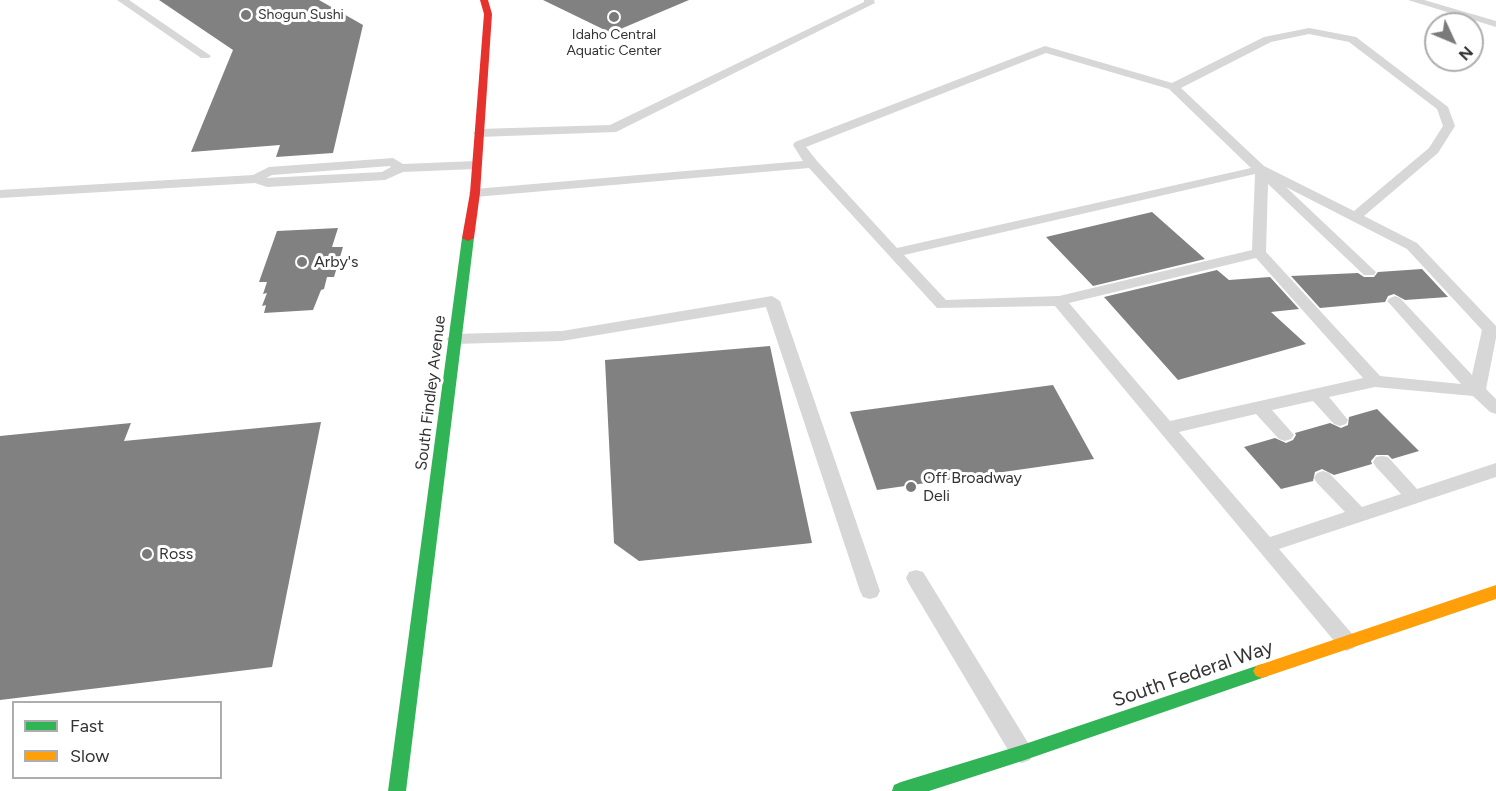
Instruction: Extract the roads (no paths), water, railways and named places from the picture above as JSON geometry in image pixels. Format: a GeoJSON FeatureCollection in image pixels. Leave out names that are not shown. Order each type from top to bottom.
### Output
{"type":"FeatureCollection","features":[{"type":"Feature","properties":{"kind":"street","name":"South Findley Avenue"},"geometry":{"type":"LineString","coordinates":[[397,791],[454,339],[475,193],[488,14],[484,0]]}},
{"type":"Feature","properties":{"kind":"street","name":"South Federal Way"},"geometry":{"type":"LineString","coordinates":[[901,791],[1022,753],[1496,592]]}},
{"type":"Feature","properties":{"kind":"lane"},"geometry":{"type":"LineString","coordinates":[[122,0],[205,56]]}},
{"type":"Feature","properties":{"kind":"lane"},"geometry":{"type":"LineString","coordinates":[[479,133],[612,129],[870,3],[869,0]]}},
{"type":"Feature","properties":{"kind":"lane"},"geometry":{"type":"LineString","coordinates":[[1413,0],[1496,24]]}},
{"type":"Feature","properties":{"kind":"lane"},"geometry":{"type":"LineString","coordinates":[[1173,87],[1268,39],[1309,31],[1352,39],[1442,107],[1449,126],[1434,150],[1354,218]]}},
{"type":"Feature","properties":{"kind":"lane"},"geometry":{"type":"LineString","coordinates":[[1259,253],[1059,301],[942,305],[812,164],[799,146],[1045,49],[1173,87],[1369,272]]}},
{"type":"Feature","properties":{"kind":"lane"},"geometry":{"type":"LineString","coordinates":[[0,194],[256,179],[269,171],[393,162],[399,168],[476,165]]}},
{"type":"Feature","properties":{"kind":"lane"},"geometry":{"type":"LineString","coordinates":[[475,193],[812,164]]}},
{"type":"Feature","properties":{"kind":"lane"},"geometry":{"type":"LineString","coordinates":[[893,253],[1262,169],[1412,246],[1490,329],[1477,391]]}},
{"type":"Feature","properties":{"kind":"lane"},"geometry":{"type":"LineString","coordinates":[[1262,169],[1259,253],[1375,381]]}},
{"type":"Feature","properties":{"kind":"lane"},"geometry":{"type":"LineString","coordinates":[[1059,301],[1347,642]]}},
{"type":"Feature","properties":{"kind":"lane"},"geometry":{"type":"LineString","coordinates":[[1395,301],[1477,391],[1496,408]]}},
{"type":"Feature","properties":{"kind":"lane"},"geometry":{"type":"LineString","coordinates":[[454,339],[562,336],[772,302],[870,591]]}},
{"type":"Feature","properties":{"kind":"lane"},"geometry":{"type":"LineString","coordinates":[[1168,428],[1375,381],[1477,391]]}},
{"type":"Feature","properties":{"kind":"lane"},"geometry":{"type":"LineString","coordinates":[[1317,394],[1340,420]]}},
{"type":"Feature","properties":{"kind":"lane"},"geometry":{"type":"LineString","coordinates":[[1259,407],[1285,435]]}},
{"type":"Feature","properties":{"kind":"lane"},"geometry":{"type":"LineString","coordinates":[[1382,462],[1414,497]]}},
{"type":"Feature","properties":{"kind":"lane"},"geometry":{"type":"LineString","coordinates":[[1264,546],[1496,470]]}},
{"type":"Feature","properties":{"kind":"lane"},"geometry":{"type":"LineString","coordinates":[[1323,478],[1360,516]]}},
{"type":"Feature","properties":{"kind":"lane"},"geometry":{"type":"LineString","coordinates":[[916,578],[1022,753]]}},
{"type":"Feature","properties":{"kind":"place","name":"Shogun Sushi"},"geometry":{"type":"Point","coordinates":[246,15]}},
{"type":"Feature","properties":{"kind":"place","name":"Idaho Central Aquatic Center"},"geometry":{"type":"Point","coordinates":[614,17]}},
{"type":"Feature","properties":{"kind":"place","name":"Arby's"},"geometry":{"type":"Point","coordinates":[302,262]}},
{"type":"Feature","properties":{"kind":"place","name":"Off Broadway Deli"},"geometry":{"type":"Point","coordinates":[911,487]}},
{"type":"Feature","properties":{"kind":"place","name":"Ross"},"geometry":{"type":"Point","coordinates":[147,554]}}]}
